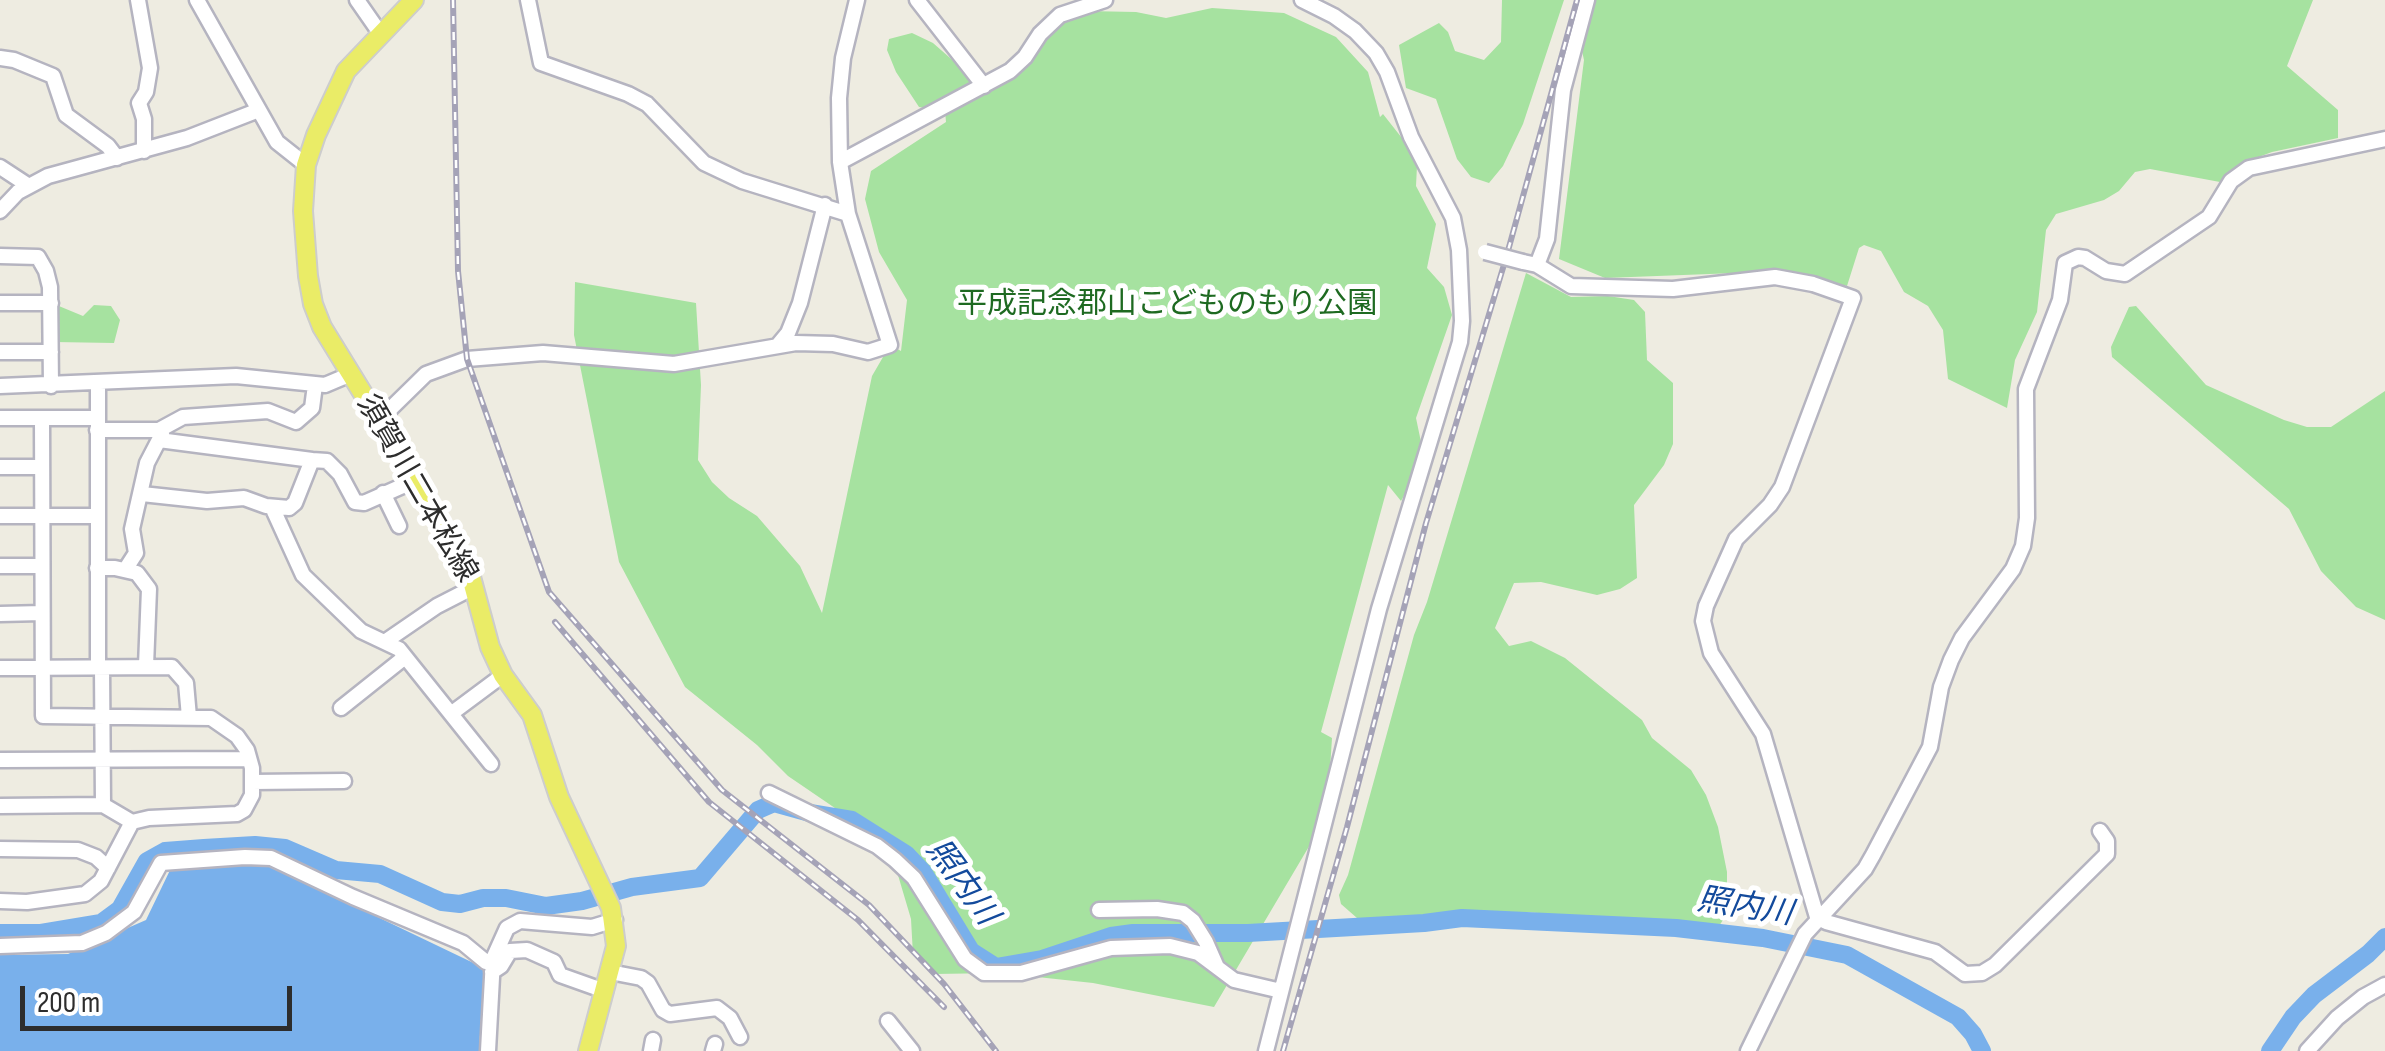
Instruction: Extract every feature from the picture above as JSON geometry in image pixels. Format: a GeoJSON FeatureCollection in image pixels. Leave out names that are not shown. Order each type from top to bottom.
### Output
{"type":"FeatureCollection","features":[{"type":"Feature","properties":{"kind":"main road","name":"須賀川二本松線"},"geometry":{"type":"LineString","coordinates":[[410,4],[380,32],[339,84],[306,165],[305,256],[312,304],[322,328],[450,537],[474,587],[490,647],[532,716],[559,797],[613,914],[616,946],[592,1050]]}},
{"type":"Feature","properties":{"kind":"street"},"geometry":{"type":"LineString","coordinates":[[138,0],[150,68],[140,104],[144,150]]}},
{"type":"Feature","properties":{"kind":"street"},"geometry":{"type":"LineString","coordinates":[[197,0],[281,149],[306,165]]}},
{"type":"Feature","properties":{"kind":"street"},"geometry":{"type":"LineString","coordinates":[[357,0],[380,32]]}},
{"type":"Feature","properties":{"kind":"street"},"geometry":{"type":"LineString","coordinates":[[528,0],[541,63],[647,104],[704,163],[757,186],[848,214]]}},
{"type":"Feature","properties":{"kind":"street"},"geometry":{"type":"LineString","coordinates":[[378,421],[426,374],[467,358],[542,352],[674,364],[778,344],[833,344],[868,352],[890,345],[848,214],[840,162],[838,98],[857,0]]}},
{"type":"Feature","properties":{"kind":"street"},"geometry":{"type":"LineString","coordinates":[[917,0],[984,86]]}},
{"type":"Feature","properties":{"kind":"street"},"geometry":{"type":"LineString","coordinates":[[840,162],[1010,72],[1060,15],[1105,0]]}},
{"type":"Feature","properties":{"kind":"street"},"geometry":{"type":"LineString","coordinates":[[1266,1051],[1379,609],[1460,342],[1460,250],[1453,218],[1412,137],[1388,72],[1376,53],[1334,16],[1302,0]]}},
{"type":"Feature","properties":{"kind":"street"},"geometry":{"type":"LineString","coordinates":[[1530,263],[1547,239],[1563,90],[1587,0]]}},
{"type":"Feature","properties":{"kind":"street"},"geometry":{"type":"LineString","coordinates":[[0,58],[54,76],[66,116],[108,146],[117,158]]}},
{"type":"Feature","properties":{"kind":"street"},"geometry":{"type":"LineString","coordinates":[[0,211],[28,186],[48,176],[187,138],[259,110]]}},
{"type":"Feature","properties":{"kind":"street"},"geometry":{"type":"LineString","coordinates":[[1748,1051],[1799,945],[1865,869],[1930,747],[1941,687],[1951,660],[1962,638],[2006,582],[2023,546],[2028,502],[2026,388],[2060,300],[2065,263],[2085,258],[2106,271],[2125,274],[2209,217],[2230,181],[2249,168],[2385,138]]}},
{"type":"Feature","properties":{"kind":"street"},"geometry":{"type":"LineString","coordinates":[[0,167],[28,186]]}},
{"type":"Feature","properties":{"kind":"street"},"geometry":{"type":"LineString","coordinates":[[778,344],[788,333],[800,304],[826,205]]}},
{"type":"Feature","properties":{"kind":"street"},"geometry":{"type":"LineString","coordinates":[[1460,250],[1530,263],[1571,286],[1674,288],[1775,277],[1813,284],[1853,298],[1782,487],[1736,539],[1703,621],[1711,653],[1763,734],[1819,918]]}},
{"type":"Feature","properties":{"kind":"street"},"geometry":{"type":"LineString","coordinates":[[0,256],[38,256],[50,287],[51,386]]}},
{"type":"Feature","properties":{"kind":"street"},"geometry":{"type":"LineString","coordinates":[[0,303],[51,303]]}},
{"type":"Feature","properties":{"kind":"street"},"geometry":{"type":"LineString","coordinates":[[0,352],[51,352]]}},
{"type":"Feature","properties":{"kind":"street"},"geometry":{"type":"LineString","coordinates":[[0,386],[236,376],[325,384],[350,374]]}},
{"type":"Feature","properties":{"kind":"street"},"geometry":{"type":"LineString","coordinates":[[98,383],[103,806]]}},
{"type":"Feature","properties":{"kind":"street"},"geometry":{"type":"LineString","coordinates":[[125,570],[136,553],[132,529],[147,463],[162,434],[182,418],[268,410],[296,422],[312,408],[315,384]]}},
{"type":"Feature","properties":{"kind":"street"},"geometry":{"type":"LineString","coordinates":[[0,418],[97,424],[327,461],[340,474],[356,502],[416,480]]}},
{"type":"Feature","properties":{"kind":"street"},"geometry":{"type":"LineString","coordinates":[[0,806],[103,806],[132,822],[237,814],[244,810],[252,795],[249,759],[238,736],[210,718],[42,716],[42,418]]}},
{"type":"Feature","properties":{"kind":"street"},"geometry":{"type":"LineString","coordinates":[[142,494],[207,501],[244,498],[289,508],[295,503],[312,460]]}},
{"type":"Feature","properties":{"kind":"street"},"geometry":{"type":"LineString","coordinates":[[0,466],[42,466]]}},
{"type":"Feature","properties":{"kind":"street"},"geometry":{"type":"LineString","coordinates":[[383,493],[398,526]]}},
{"type":"Feature","properties":{"kind":"street"},"geometry":{"type":"LineString","coordinates":[[272,507],[303,575],[361,631],[386,640],[405,657],[492,764]]}},
{"type":"Feature","properties":{"kind":"street"},"geometry":{"type":"LineString","coordinates":[[0,516],[98,516]]}},
{"type":"Feature","properties":{"kind":"street"},"geometry":{"type":"LineString","coordinates":[[0,566],[42,566]]}},
{"type":"Feature","properties":{"kind":"street"},"geometry":{"type":"LineString","coordinates":[[98,568],[138,574],[148,589],[146,666]]}},
{"type":"Feature","properties":{"kind":"street"},"geometry":{"type":"LineString","coordinates":[[386,640],[474,587]]}},
{"type":"Feature","properties":{"kind":"street"},"geometry":{"type":"LineString","coordinates":[[0,614],[42,614]]}},
{"type":"Feature","properties":{"kind":"street"},"geometry":{"type":"LineString","coordinates":[[341,708],[405,657]]}},
{"type":"Feature","properties":{"kind":"street"},"geometry":{"type":"LineString","coordinates":[[0,668],[172,667],[183,676],[189,717]]}},
{"type":"Feature","properties":{"kind":"street"},"geometry":{"type":"LineString","coordinates":[[452,713],[503,674]]}},
{"type":"Feature","properties":{"kind":"street"},"geometry":{"type":"LineString","coordinates":[[0,760],[249,759]]}},
{"type":"Feature","properties":{"kind":"street"},"geometry":{"type":"LineString","coordinates":[[252,782],[344,781]]}},
{"type":"Feature","properties":{"kind":"street"},"geometry":{"type":"LineString","coordinates":[[769,793],[877,846],[904,868],[966,959],[984,973],[1021,973],[1111,948],[1170,946],[1190,950],[1234,980],[1282,992]]}},
{"type":"Feature","properties":{"kind":"street"},"geometry":{"type":"LineString","coordinates":[[0,900],[27,902],[85,894],[101,881],[132,822]]}},
{"type":"Feature","properties":{"kind":"street"},"geometry":{"type":"LineString","coordinates":[[1819,918],[1935,952],[1965,974],[1982,973],[1993,967],[2022,934],[2107,854],[2107,841],[2100,832]]}},
{"type":"Feature","properties":{"kind":"street"},"geometry":{"type":"LineString","coordinates":[[0,849],[78,850],[108,868]]}},
{"type":"Feature","properties":{"kind":"street"},"geometry":{"type":"LineString","coordinates":[[0,946],[82,943],[106,933],[134,912],[161,863],[271,858],[463,942],[492,968]]}},
{"type":"Feature","properties":{"kind":"street"},"geometry":{"type":"LineString","coordinates":[[1098,910],[1164,909],[1182,913],[1193,921],[1217,968]]}},
{"type":"Feature","properties":{"kind":"street"},"geometry":{"type":"LineString","coordinates":[[488,1051],[492,968],[502,932],[517,922],[584,927],[613,914]]}},
{"type":"Feature","properties":{"kind":"street"},"geometry":{"type":"LineString","coordinates":[[492,968],[502,966],[510,952],[527,950],[554,962],[560,975],[608,982],[644,980],[666,1012],[688,1014],[717,1008],[730,1018],[740,1037]]}},
{"type":"Feature","properties":{"kind":"street"},"geometry":{"type":"LineString","coordinates":[[2307,1051],[2337,1018],[2385,985]]}},
{"type":"Feature","properties":{"kind":"street"},"geometry":{"type":"LineString","coordinates":[[888,1021],[912,1051]]}},
{"type":"Feature","properties":{"kind":"green space"},"geometry":{"type":"Polygon","coordinates":[[[1502,0],[1564,0],[1523,124],[1503,166],[1489,183],[1471,177],[1457,159],[1436,99],[1406,88],[1399,45],[1439,23],[1448,32],[1455,51],[1484,60],[1501,42],[1502,0]]]}},
{"type":"Feature","properties":{"kind":"green space"},"geometry":{"type":"Polygon","coordinates":[[[1596,0],[2313,0],[2287,66],[2338,110],[2338,138],[2272,152],[2240,164],[2220,182],[2150,169],[2135,172],[2119,191],[2104,200],[2056,214],[2046,230],[2037,312],[2015,360],[2007,408],[1948,379],[1943,330],[1928,306],[1904,292],[1881,251],[1864,245],[1859,248],[1847,286],[1788,271],[1605,278],[1559,259],[1582,51],[1596,0]]]}},
{"type":"Feature","properties":{"kind":"green space","name":"平成記念郡山こどものもり公園"},"geometry":{"type":"Polygon","coordinates":[[[1212,8],[1284,13],[1336,37],[1368,72],[1380,117],[1383,114],[1409,147],[1417,166],[1416,186],[1436,224],[1427,268],[1444,287],[1452,315],[1416,418],[1421,442],[1417,472],[1401,501],[1388,485],[1321,732],[1332,738],[1327,816],[1214,1007],[1093,983],[1000,973],[934,974],[913,955],[911,919],[895,865],[876,836],[788,776],[757,745],[685,687],[619,562],[574,335],[575,282],[696,303],[701,385],[698,460],[712,482],[757,516],[800,566],[822,613],[872,376],[890,345],[901,351],[907,300],[879,252],[865,199],[871,171],[946,122],[945,111],[919,107],[896,72],[887,50],[889,39],[912,33],[933,43],[989,92],[999,87],[1057,26],[1086,11],[1136,12],[1166,18],[1212,8]]]}},
{"type":"Feature","properties":{"kind":"green space"},"geometry":{"type":"Polygon","coordinates":[[[1526,273],[1571,297],[1634,300],[1645,312],[1647,360],[1673,383],[1673,444],[1664,465],[1634,505],[1637,578],[1620,589],[1597,595],[1541,582],[1514,583],[1495,628],[1509,646],[1531,641],[1565,658],[1642,720],[1652,738],[1691,770],[1718,827],[1727,872],[1727,914],[1717,929],[1527,912],[1401,924],[1357,918],[1341,904],[1339,895],[1348,875],[1414,635],[1526,273]]]}},
{"type":"Feature","properties":{"kind":"green space"},"geometry":{"type":"Polygon","coordinates":[[[54,304],[83,316],[94,305],[111,306],[120,320],[114,343],[54,342],[54,304]]]}},
{"type":"Feature","properties":{"kind":"green space"},"geometry":{"type":"Polygon","coordinates":[[[2136,306],[2206,385],[2284,420],[2307,427],[2331,427],[2385,391],[2385,620],[2356,607],[2321,571],[2289,509],[2112,357],[2111,347],[2129,307],[2136,306]]]}},
{"type":"Feature","properties":{"kind":"water"},"geometry":{"type":"Polygon","coordinates":[[[265,863],[484,968],[479,1051],[0,1051],[0,955],[68,954],[146,920],[172,866],[265,863]]]}},
{"type":"Feature","properties":{"kind":"waterway","name":"照内川"},"geometry":{"type":"LineString","coordinates":[[0,933],[41,933],[101,923],[120,909],[147,861],[165,851],[255,845],[285,848],[336,870],[380,874],[442,902],[460,904],[506,898],[546,906],[582,901],[632,887],[700,878],[758,810],[774,803],[852,820],[906,854],[923,872],[971,951],[996,967],[1042,959],[1111,936],[1133,933],[1248,933],[1462,918],[1676,928],[1763,938],[1847,955],[1958,1017],[1982,1051]]}},
{"type":"Feature","properties":{"kind":"waterway","name":"照内川"},"geometry":{"type":"LineString","coordinates":[[2270,1051],[2314,995],[2385,937]]}},
{"type":"Feature","properties":{"kind":"railway"},"geometry":{"type":"LineString","coordinates":[[453,0],[458,271],[467,359],[549,592],[722,790],[869,905],[944,984],[996,1051]]}},
{"type":"Feature","properties":{"kind":"railway"},"geometry":{"type":"LineString","coordinates":[[1283,1051],[1347,827],[1426,523],[1506,258],[1577,0]]}},
{"type":"Feature","properties":{"kind":"railway"},"geometry":{"type":"LineString","coordinates":[[555,622],[709,802],[858,920],[944,1007]]}}]}
